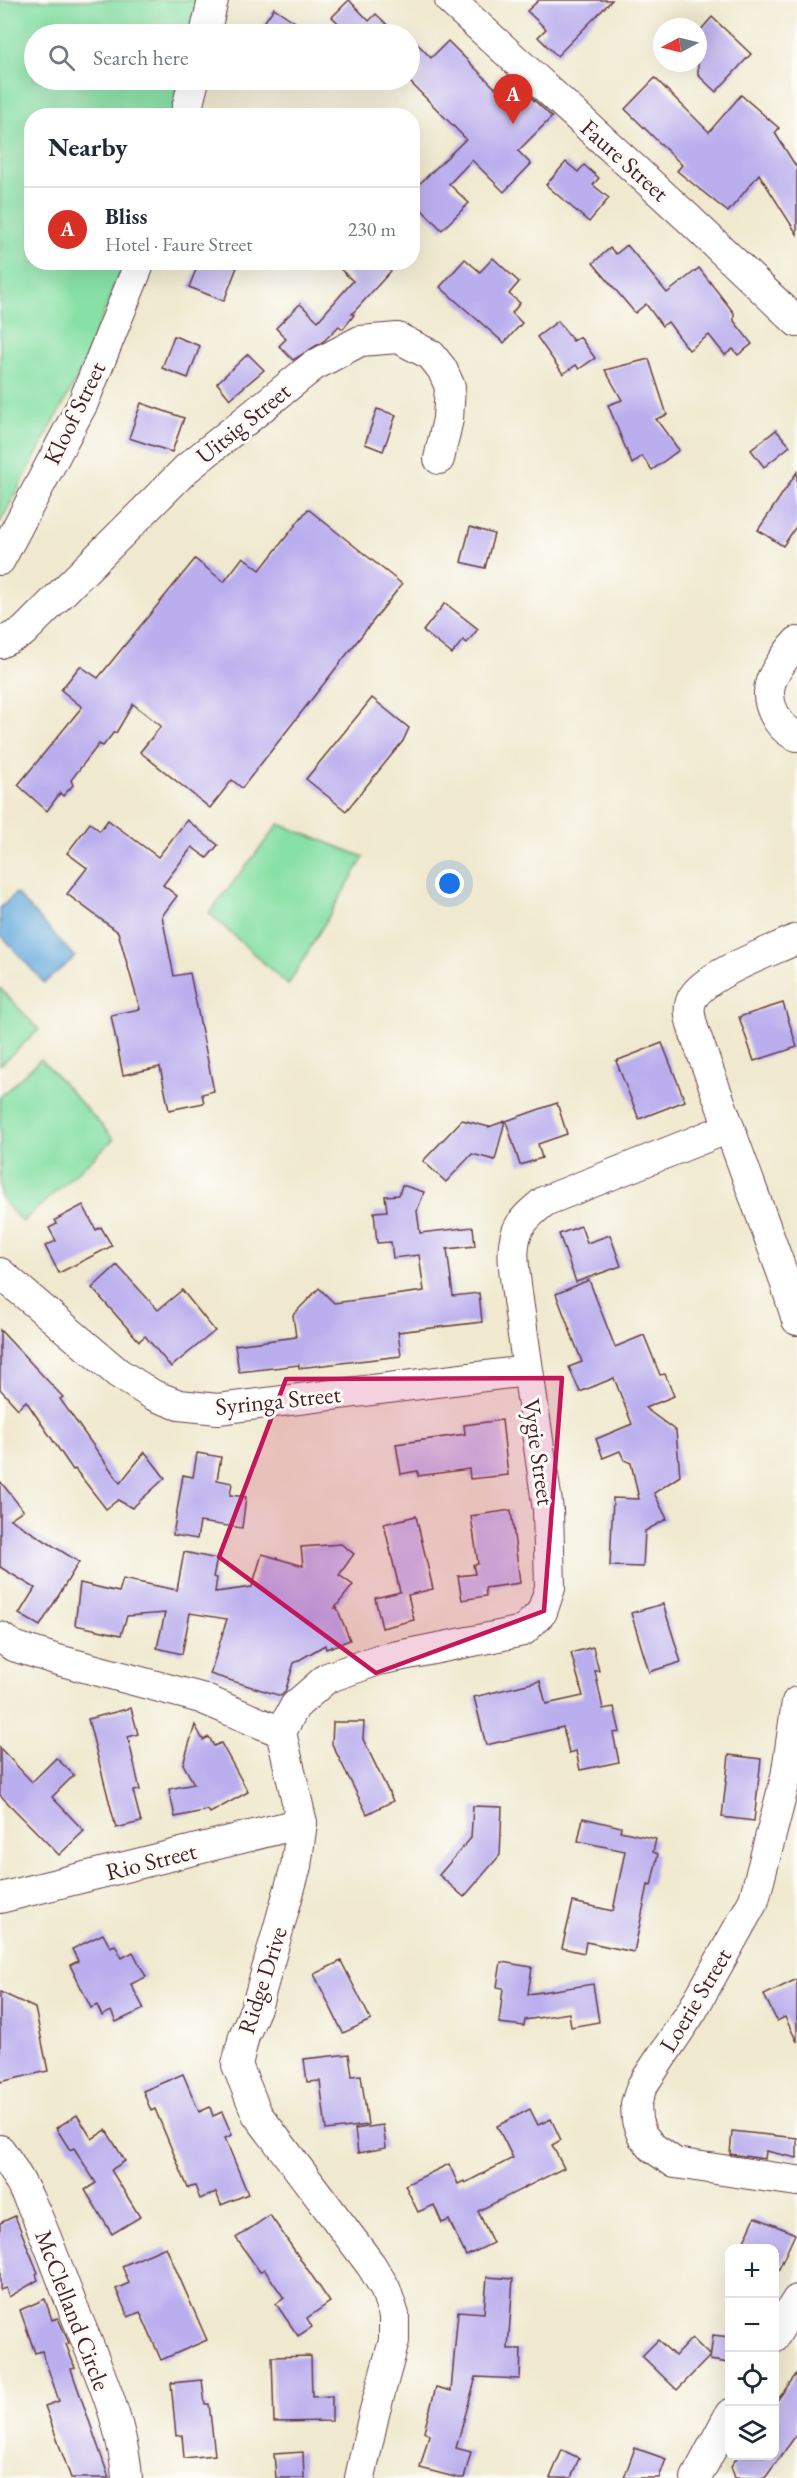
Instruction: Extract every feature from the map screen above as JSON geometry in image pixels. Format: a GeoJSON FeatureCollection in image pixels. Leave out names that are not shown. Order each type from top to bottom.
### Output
{"type":"FeatureCollection","features":[{"type":"Feature","properties":{"kind":"street"},"geometry":{"type":"LineString","coordinates":[[207,24],[213,0]]}},
{"type":"Feature","properties":{"kind":"street","name":"Faure Street"},"geometry":{"type":"LineString","coordinates":[[450,0],[688,218],[797,322]]}},
{"type":"Feature","properties":{"kind":"street"},"geometry":{"type":"LineString","coordinates":[[187,108],[192,90]]}},
{"type":"Feature","properties":{"kind":"street","name":"Kloof Street"},"geometry":{"type":"LineString","coordinates":[[0,560],[83,404],[137,270]]}},
{"type":"Feature","properties":{"kind":"street","name":"Uitsig Street"},"geometry":{"type":"LineString","coordinates":[[0,643],[22,632],[186,470],[313,366],[360,340],[398,338],[431,355],[442,369],[450,387],[448,418],[439,459]]}},
{"type":"Feature","properties":{"kind":"street"},"geometry":{"type":"LineString","coordinates":[[797,642],[771,682],[770,702],[783,728],[797,736]]}},
{"type":"Feature","properties":{"kind":"street"},"geometry":{"type":"LineString","coordinates":[[797,939],[709,980],[692,1000],[689,1012],[797,1320]]}},
{"type":"Feature","properties":{"kind":"street","name":"Vygie Street"},"geometry":{"type":"LineString","coordinates":[[281,1732],[296,1706],[327,1678],[378,1660],[523,1631],[542,1612],[550,1588],[548,1510],[513,1262],[516,1232],[544,1201],[729,1128]]}},
{"type":"Feature","properties":{"kind":"street","name":"Syringa Street"},"geometry":{"type":"LineString","coordinates":[[0,1273],[118,1373],[153,1395],[179,1405],[218,1409],[527,1371]]}},
{"type":"Feature","properties":{"kind":"street"},"geometry":{"type":"LineString","coordinates":[[0,1637],[13,1646],[201,1698],[281,1732]]}},
{"type":"Feature","properties":{"kind":"street","name":"Loerie Street"},"geometry":{"type":"LineString","coordinates":[[797,1702],[786,1777],[754,1900],[692,2011],[642,2086],[636,2104],[637,2121],[642,2134],[652,2146],[675,2163],[797,2181]]}},
{"type":"Feature","properties":{"kind":"street","name":"Ridge Drive"},"geometry":{"type":"LineString","coordinates":[[281,1732],[303,1823],[294,1876],[237,2065],[257,2114],[371,2265],[385,2288],[394,2315],[394,2341],[374,2414],[360,2478]]}},
{"type":"Feature","properties":{"kind":"street","name":"Rio Street"},"geometry":{"type":"LineString","coordinates":[[0,1898],[303,1823]]}},
{"type":"Feature","properties":{"kind":"street","name":"McClelland Circle"},"geometry":{"type":"LineString","coordinates":[[0,2150],[12,2167],[43,2230],[93,2357],[112,2410],[127,2478]]}},
{"type":"Feature","properties":{"kind":"street"},"geometry":{"type":"LineString","coordinates":[[779,2329],[797,2300]]}},
{"type":"Feature","properties":{"kind":"street"},"geometry":{"type":"LineString","coordinates":[[696,2478],[725,2422]]}},
{"type":"Feature","properties":{"kind":"highlighted area"},"geometry":{"type":"Polygon","coordinates":[[[562,1378],[544,1611],[376,1673],[219,1557],[286,1379],[562,1378]]]}},
{"type":"Feature","properties":{"kind":"green space"},"geometry":{"type":"Polygon","coordinates":[[[0,0],[207,0],[201,24],[24,24],[24,90],[183,90],[178,108],[24,108],[24,270],[122,270],[78,376],[0,523],[0,0]]]}},
{"type":"Feature","properties":{"kind":"green space"},"geometry":{"type":"Polygon","coordinates":[[[279,824],[364,857],[288,985],[209,913],[279,824]]]}},
{"type":"Feature","properties":{"kind":"green space"},"geometry":{"type":"Polygon","coordinates":[[[0,988],[39,1030],[0,1065],[0,988]]]}},
{"type":"Feature","properties":{"kind":"green space"},"geometry":{"type":"Polygon","coordinates":[[[41,1059],[114,1139],[22,1222],[0,1197],[0,1097],[41,1059]]]}},
{"type":"Feature","properties":{"kind":"water"},"geometry":{"type":"Polygon","coordinates":[[[16,893],[75,957],[44,983],[0,934],[0,908],[16,893]]]}},
{"type":"Feature","properties":{"kind":"building"},"geometry":{"type":"Polygon","coordinates":[[[349,0],[369,21],[376,14],[386,24],[339,24],[332,17],[349,0]]]}},
{"type":"Feature","properties":{"kind":"building"},"geometry":{"type":"Polygon","coordinates":[[[539,0],[612,0],[557,56],[538,37],[546,29],[527,11],[539,0]]]}},
{"type":"Feature","properties":{"kind":"building"},"geometry":{"type":"Polygon","coordinates":[[[274,8],[298,24],[263,24],[274,8]]]}},
{"type":"Feature","properties":{"kind":"building"},"geometry":{"type":"Polygon","coordinates":[[[712,17],[751,54],[716,92],[698,75],[698,72],[707,72],[707,23],[712,17]]]}},
{"type":"Feature","properties":{"kind":"building"},"geometry":{"type":"Polygon","coordinates":[[[448,41],[495,88],[508,76],[552,117],[518,151],[531,164],[504,192],[472,160],[449,184],[469,203],[442,230],[420,208],[420,183],[466,139],[418,90],[420,90],[420,46],[431,58],[448,41]]]}},
{"type":"Feature","properties":{"kind":"building"},"geometry":{"type":"Polygon","coordinates":[[[655,78],[709,132],[741,95],[779,128],[775,133],[797,168],[797,234],[759,174],[728,212],[677,171],[682,165],[625,109],[655,78]]]}},
{"type":"Feature","properties":{"kind":"building"},"geometry":{"type":"Polygon","coordinates":[[[566,162],[578,172],[584,165],[599,178],[593,185],[609,198],[589,222],[546,185],[566,162]]]}},
{"type":"Feature","properties":{"kind":"building"},"geometry":{"type":"Polygon","coordinates":[[[627,245],[667,293],[699,268],[734,313],[734,321],[752,344],[738,355],[733,349],[725,355],[709,335],[689,350],[668,322],[662,326],[646,304],[635,313],[593,263],[610,248],[616,254],[627,245]]]}},
{"type":"Feature","properties":{"kind":"building"},"geometry":{"type":"Polygon","coordinates":[[[493,258],[519,282],[509,294],[520,303],[512,313],[522,323],[504,343],[440,287],[465,259],[480,272],[493,258]]]}},
{"type":"Feature","properties":{"kind":"building"},"geometry":{"type":"Polygon","coordinates":[[[196,270],[236,270],[224,301],[189,287],[196,270]]]}},
{"type":"Feature","properties":{"kind":"building"},"geometry":{"type":"Polygon","coordinates":[[[341,270],[392,270],[352,314],[354,315],[343,329],[339,326],[324,341],[293,360],[279,346],[286,339],[276,328],[300,304],[318,321],[353,281],[341,270]]]}},
{"type":"Feature","properties":{"kind":"building"},"geometry":{"type":"Polygon","coordinates":[[[558,321],[573,341],[580,337],[595,358],[579,369],[576,365],[563,374],[537,337],[558,321]]]}},
{"type":"Feature","properties":{"kind":"building"},"geometry":{"type":"Polygon","coordinates":[[[174,336],[200,346],[188,378],[162,368],[174,336]]]}},
{"type":"Feature","properties":{"kind":"building"},"geometry":{"type":"Polygon","coordinates":[[[248,354],[264,370],[230,399],[217,383],[248,354]]]}},
{"type":"Feature","properties":{"kind":"building"},"geometry":{"type":"Polygon","coordinates":[[[649,359],[667,415],[656,419],[679,450],[652,470],[642,456],[632,464],[608,405],[622,400],[605,370],[649,359]]]}},
{"type":"Feature","properties":{"kind":"building"},"geometry":{"type":"Polygon","coordinates":[[[141,403],[184,418],[172,452],[129,438],[141,403]]]}},
{"type":"Feature","properties":{"kind":"building"},"geometry":{"type":"Polygon","coordinates":[[[377,409],[396,415],[383,451],[365,444],[377,409]]]}},
{"type":"Feature","properties":{"kind":"building"},"geometry":{"type":"Polygon","coordinates":[[[776,430],[790,446],[764,467],[751,450],[776,430]]]}},
{"type":"Feature","properties":{"kind":"building"},"geometry":{"type":"Polygon","coordinates":[[[797,472],[797,525],[783,546],[758,530],[797,472]]]}},
{"type":"Feature","properties":{"kind":"building"},"geometry":{"type":"Polygon","coordinates":[[[308,509],[402,584],[242,788],[232,780],[210,808],[140,752],[161,726],[133,704],[116,733],[114,732],[103,746],[99,744],[71,780],[73,785],[63,796],[60,793],[47,811],[18,785],[82,707],[61,690],[80,666],[98,678],[195,559],[224,582],[243,557],[260,570],[308,509]]]}},
{"type":"Feature","properties":{"kind":"building"},"geometry":{"type":"Polygon","coordinates":[[[470,527],[494,534],[485,568],[461,562],[470,527]]]}},
{"type":"Feature","properties":{"kind":"building"},"geometry":{"type":"Polygon","coordinates":[[[445,603],[478,629],[467,643],[463,640],[452,654],[423,631],[445,603]]]}},
{"type":"Feature","properties":{"kind":"building"},"geometry":{"type":"Polygon","coordinates":[[[372,698],[409,728],[403,741],[346,811],[306,779],[372,698]]]}},
{"type":"Feature","properties":{"kind":"building"},"geometry":{"type":"Polygon","coordinates":[[[108,820],[158,857],[187,820],[218,845],[207,858],[192,847],[163,885],[177,896],[162,916],[174,976],[190,973],[214,1091],[202,1094],[204,1103],[169,1110],[160,1067],[123,1075],[111,1015],[140,1009],[118,932],[67,894],[87,868],[67,853],[90,823],[100,831],[108,820]]]}},
{"type":"Feature","properties":{"kind":"building"},"geometry":{"type":"Polygon","coordinates":[[[783,1003],[797,1047],[754,1061],[739,1017],[783,1003]]]}},
{"type":"Feature","properties":{"kind":"building"},"geometry":{"type":"Polygon","coordinates":[[[662,1043],[685,1101],[639,1119],[616,1061],[662,1043]]]}},
{"type":"Feature","properties":{"kind":"building"},"geometry":{"type":"Polygon","coordinates":[[[557,1103],[567,1134],[538,1144],[542,1158],[520,1165],[506,1121],[557,1103]]]}},
{"type":"Feature","properties":{"kind":"building"},"geometry":{"type":"Polygon","coordinates":[[[462,1120],[489,1127],[505,1121],[495,1160],[472,1154],[446,1182],[423,1161],[462,1120]]]}},
{"type":"Feature","properties":{"kind":"building"},"geometry":{"type":"Polygon","coordinates":[[[402,1185],[424,1192],[417,1211],[420,1233],[473,1227],[475,1246],[447,1249],[453,1296],[479,1293],[482,1322],[398,1332],[401,1356],[299,1368],[299,1365],[239,1372],[235,1345],[296,1337],[293,1315],[319,1288],[334,1303],[424,1291],[419,1255],[393,1258],[391,1242],[377,1243],[374,1212],[387,1211],[385,1196],[399,1195],[402,1185]]]}},
{"type":"Feature","properties":{"kind":"building"},"geometry":{"type":"Polygon","coordinates":[[[83,1205],[96,1230],[101,1227],[112,1246],[59,1273],[45,1246],[56,1241],[49,1228],[57,1224],[55,1220],[83,1205]]]}},
{"type":"Feature","properties":{"kind":"building"},"geometry":{"type":"Polygon","coordinates":[[[581,1226],[587,1243],[610,1235],[621,1266],[576,1282],[559,1234],[581,1226]]]}},
{"type":"Feature","properties":{"kind":"building"},"geometry":{"type":"Polygon","coordinates":[[[117,1265],[158,1310],[182,1290],[215,1331],[171,1367],[145,1336],[139,1341],[92,1288],[117,1265]]]}},
{"type":"Feature","properties":{"kind":"building"},"geometry":{"type":"Polygon","coordinates":[[[589,1280],[615,1347],[644,1335],[660,1375],[665,1374],[674,1396],[645,1408],[676,1431],[680,1476],[654,1493],[667,1519],[645,1531],[643,1567],[610,1566],[613,1498],[639,1499],[631,1463],[624,1460],[620,1451],[603,1458],[596,1439],[632,1424],[614,1378],[580,1392],[569,1367],[582,1362],[556,1294],[589,1280]]]}},
{"type":"Feature","properties":{"kind":"building"},"geometry":{"type":"Polygon","coordinates":[[[0,1330],[63,1397],[60,1399],[120,1483],[145,1452],[165,1478],[132,1508],[118,1500],[106,1509],[75,1469],[73,1470],[26,1401],[18,1409],[0,1389],[0,1330]]]}},
{"type":"Feature","properties":{"kind":"building"},"geometry":{"type":"Polygon","coordinates":[[[502,1420],[508,1475],[470,1479],[469,1469],[418,1476],[418,1471],[401,1474],[396,1444],[465,1434],[464,1425],[502,1420]]]}},
{"type":"Feature","properties":{"kind":"building"},"geometry":{"type":"Polygon","coordinates":[[[197,1453],[221,1457],[217,1480],[232,1483],[230,1495],[246,1497],[242,1528],[200,1522],[197,1539],[173,1535],[183,1475],[193,1477],[197,1453]]]}},
{"type":"Feature","properties":{"kind":"building"},"geometry":{"type":"Polygon","coordinates":[[[0,1481],[23,1510],[10,1519],[79,1562],[40,1626],[19,1614],[35,1588],[0,1567],[0,1481]]]}},
{"type":"Feature","properties":{"kind":"building"},"geometry":{"type":"Polygon","coordinates":[[[511,1510],[520,1583],[485,1588],[486,1596],[462,1600],[458,1576],[475,1574],[473,1565],[478,1564],[471,1516],[511,1510]]]}},
{"type":"Feature","properties":{"kind":"building"},"geometry":{"type":"Polygon","coordinates":[[[416,1516],[433,1589],[408,1595],[414,1620],[382,1628],[375,1598],[400,1592],[384,1524],[416,1516]]]}},
{"type":"Feature","properties":{"kind":"building"},"geometry":{"type":"Polygon","coordinates":[[[341,1544],[354,1554],[339,1575],[353,1585],[335,1608],[337,1608],[350,1640],[326,1649],[325,1645],[294,1663],[285,1692],[281,1696],[210,1674],[227,1619],[190,1613],[182,1654],[157,1648],[165,1613],[127,1616],[121,1635],[75,1625],[80,1583],[119,1592],[123,1579],[177,1590],[184,1552],[217,1559],[213,1577],[217,1578],[215,1592],[252,1587],[262,1554],[303,1566],[301,1547],[341,1544]]]}},
{"type":"Feature","properties":{"kind":"building"},"geometry":{"type":"Polygon","coordinates":[[[663,1604],[681,1662],[649,1672],[631,1613],[663,1604]]]}},
{"type":"Feature","properties":{"kind":"building"},"geometry":{"type":"Polygon","coordinates":[[[593,1647],[599,1671],[595,1671],[603,1709],[614,1707],[620,1732],[613,1733],[619,1762],[580,1770],[576,1751],[569,1753],[563,1727],[486,1745],[474,1697],[540,1681],[546,1704],[583,1696],[571,1653],[593,1647]]]}},
{"type":"Feature","properties":{"kind":"building"},"geometry":{"type":"Polygon","coordinates":[[[131,1708],[138,1734],[128,1737],[140,1790],[133,1791],[141,1822],[116,1828],[88,1719],[131,1708]]]}},
{"type":"Feature","properties":{"kind":"building"},"geometry":{"type":"Polygon","coordinates":[[[333,1722],[364,1722],[363,1739],[393,1801],[367,1814],[332,1744],[333,1722]]]}},
{"type":"Feature","properties":{"kind":"building"},"geometry":{"type":"Polygon","coordinates":[[[195,1725],[203,1740],[209,1737],[214,1746],[221,1743],[248,1792],[210,1813],[208,1810],[175,1817],[169,1789],[194,1784],[183,1764],[195,1725]]]}},
{"type":"Feature","properties":{"kind":"building"},"geometry":{"type":"Polygon","coordinates":[[[0,1748],[32,1782],[56,1758],[74,1775],[52,1797],[84,1831],[59,1855],[0,1795],[0,1748]]]}},
{"type":"Feature","properties":{"kind":"building"},"geometry":{"type":"Polygon","coordinates":[[[729,1755],[761,1759],[754,1821],[722,1817],[729,1755]]]}},
{"type":"Feature","properties":{"kind":"building"},"geometry":{"type":"Polygon","coordinates":[[[473,1806],[502,1807],[500,1855],[464,1897],[439,1875],[471,1838],[473,1806]]]}},
{"type":"Feature","properties":{"kind":"building"},"geometry":{"type":"Polygon","coordinates":[[[583,1818],[621,1827],[620,1831],[656,1839],[653,1852],[658,1854],[651,1886],[648,1885],[634,1952],[586,1942],[584,1953],[562,1948],[573,1902],[613,1911],[625,1851],[578,1841],[583,1818]]]}},
{"type":"Feature","properties":{"kind":"building"},"geometry":{"type":"Polygon","coordinates":[[[103,1934],[110,1947],[115,1945],[122,1958],[133,1952],[146,1977],[131,1984],[144,2009],[116,2022],[111,2011],[102,2016],[97,2005],[91,2008],[70,1965],[78,1961],[72,1949],[103,1934]]]}},
{"type":"Feature","properties":{"kind":"building"},"geometry":{"type":"Polygon","coordinates":[[[341,1961],[371,2020],[343,2033],[314,1974],[341,1961]]]}},
{"type":"Feature","properties":{"kind":"building"},"geometry":{"type":"Polygon","coordinates":[[[501,1962],[532,1967],[528,1994],[593,1984],[599,2022],[571,2027],[569,2013],[525,2020],[524,2026],[499,2023],[503,1988],[497,1987],[501,1962]]]}},
{"type":"Feature","properties":{"kind":"building"},"geometry":{"type":"Polygon","coordinates":[[[797,1979],[797,2042],[785,2017],[777,2021],[764,1995],[797,1979]]]}},
{"type":"Feature","properties":{"kind":"building"},"geometry":{"type":"Polygon","coordinates":[[[0,1992],[35,2008],[48,2071],[0,2082],[0,1992]]]}},
{"type":"Feature","properties":{"kind":"building"},"geometry":{"type":"Polygon","coordinates":[[[349,2054],[352,2076],[361,2075],[368,2125],[326,2130],[320,2081],[307,2082],[304,2059],[349,2054]]]}},
{"type":"Feature","properties":{"kind":"building"},"geometry":{"type":"Polygon","coordinates":[[[183,2074],[199,2112],[210,2107],[213,2116],[222,2112],[232,2135],[225,2138],[248,2194],[221,2205],[216,2192],[200,2199],[195,2186],[188,2188],[155,2109],[151,2111],[143,2091],[183,2074]]]}},
{"type":"Feature","properties":{"kind":"building"},"geometry":{"type":"Polygon","coordinates":[[[530,2109],[538,2125],[551,2119],[561,2140],[552,2145],[564,2168],[478,2211],[493,2243],[466,2256],[449,2220],[442,2223],[434,2205],[418,2212],[405,2185],[449,2164],[458,2184],[464,2181],[465,2183],[513,2158],[497,2126],[530,2109]]]}},
{"type":"Feature","properties":{"kind":"building"},"geometry":{"type":"Polygon","coordinates":[[[77,2115],[92,2139],[106,2130],[125,2161],[111,2170],[140,2217],[112,2234],[85,2190],[96,2183],[74,2148],[70,2150],[56,2128],[77,2115]]]}},
{"type":"Feature","properties":{"kind":"building"},"geometry":{"type":"Polygon","coordinates":[[[383,2125],[386,2148],[358,2153],[355,2129],[383,2125]]]}},
{"type":"Feature","properties":{"kind":"building"},"geometry":{"type":"Polygon","coordinates":[[[732,2131],[797,2138],[797,2158],[766,2151],[765,2159],[730,2154],[732,2131]]]}},
{"type":"Feature","properties":{"kind":"building"},"geometry":{"type":"Polygon","coordinates":[[[270,2215],[330,2302],[307,2318],[312,2327],[298,2336],[276,2304],[284,2298],[264,2269],[260,2272],[236,2238],[270,2215]]]}},
{"type":"Feature","properties":{"kind":"building"},"geometry":{"type":"Polygon","coordinates":[[[15,2216],[38,2273],[36,2274],[38,2280],[9,2297],[6,2288],[0,2290],[0,2223],[15,2216]]]}},
{"type":"Feature","properties":{"kind":"building"},"geometry":{"type":"Polygon","coordinates":[[[755,2217],[795,2234],[779,2269],[779,2244],[743,2244],[755,2217]]]}},
{"type":"Feature","properties":{"kind":"building"},"geometry":{"type":"Polygon","coordinates":[[[166,2247],[207,2340],[161,2360],[140,2312],[128,2317],[116,2289],[129,2283],[122,2266],[166,2247]]]}},
{"type":"Feature","properties":{"kind":"building"},"geometry":{"type":"Polygon","coordinates":[[[487,2277],[513,2279],[508,2349],[521,2349],[520,2379],[476,2377],[456,2448],[471,2452],[464,2478],[458,2478],[420,2468],[429,2435],[424,2431],[436,2387],[451,2391],[458,2311],[484,2313],[487,2277]]]}},
{"type":"Feature","properties":{"kind":"building"},"geometry":{"type":"Polygon","coordinates":[[[45,2299],[52,2320],[58,2318],[69,2343],[66,2344],[75,2368],[71,2369],[109,2478],[71,2478],[45,2406],[59,2401],[42,2351],[35,2353],[20,2310],[45,2299]]]}},
{"type":"Feature","properties":{"kind":"building"},"geometry":{"type":"Polygon","coordinates":[[[713,2335],[725,2336],[725,2362],[710,2360],[713,2335]]]}},
{"type":"Feature","properties":{"kind":"building"},"geometry":{"type":"Polygon","coordinates":[[[692,2338],[710,2356],[677,2390],[642,2356],[658,2340],[675,2356],[692,2338]]]}},
{"type":"Feature","properties":{"kind":"building"},"geometry":{"type":"Polygon","coordinates":[[[311,2356],[312,2397],[332,2396],[332,2421],[274,2422],[272,2357],[311,2356]]]}},
{"type":"Feature","properties":{"kind":"building"},"geometry":{"type":"Polygon","coordinates":[[[797,2373],[797,2434],[779,2459],[779,2406],[779,2398],[797,2373]]]}},
{"type":"Feature","properties":{"kind":"building"},"geometry":{"type":"Polygon","coordinates":[[[202,2380],[205,2404],[209,2404],[215,2455],[184,2458],[182,2435],[176,2436],[171,2383],[202,2380]]]}},
{"type":"Feature","properties":{"kind":"building"},"geometry":{"type":"Polygon","coordinates":[[[635,2448],[666,2459],[659,2478],[624,2478],[635,2448]]]}},
{"type":"Feature","properties":{"kind":"building"},"geometry":{"type":"Polygon","coordinates":[[[562,2450],[579,2458],[571,2478],[550,2478],[562,2450]]]}},
{"type":"Feature","properties":{"kind":"building"},"geometry":{"type":"Polygon","coordinates":[[[303,2452],[304,2478],[276,2478],[274,2454],[303,2452]]]}},
{"type":"Feature","properties":{"kind":"building"},"geometry":{"type":"Polygon","coordinates":[[[735,2460],[778,2460],[765,2478],[735,2478],[731,2466],[735,2460]]]}},
{"type":"Feature","properties":{"kind":"place","name":"Bliss"},"geometry":{"type":"Point","coordinates":[513,124]}}]}
